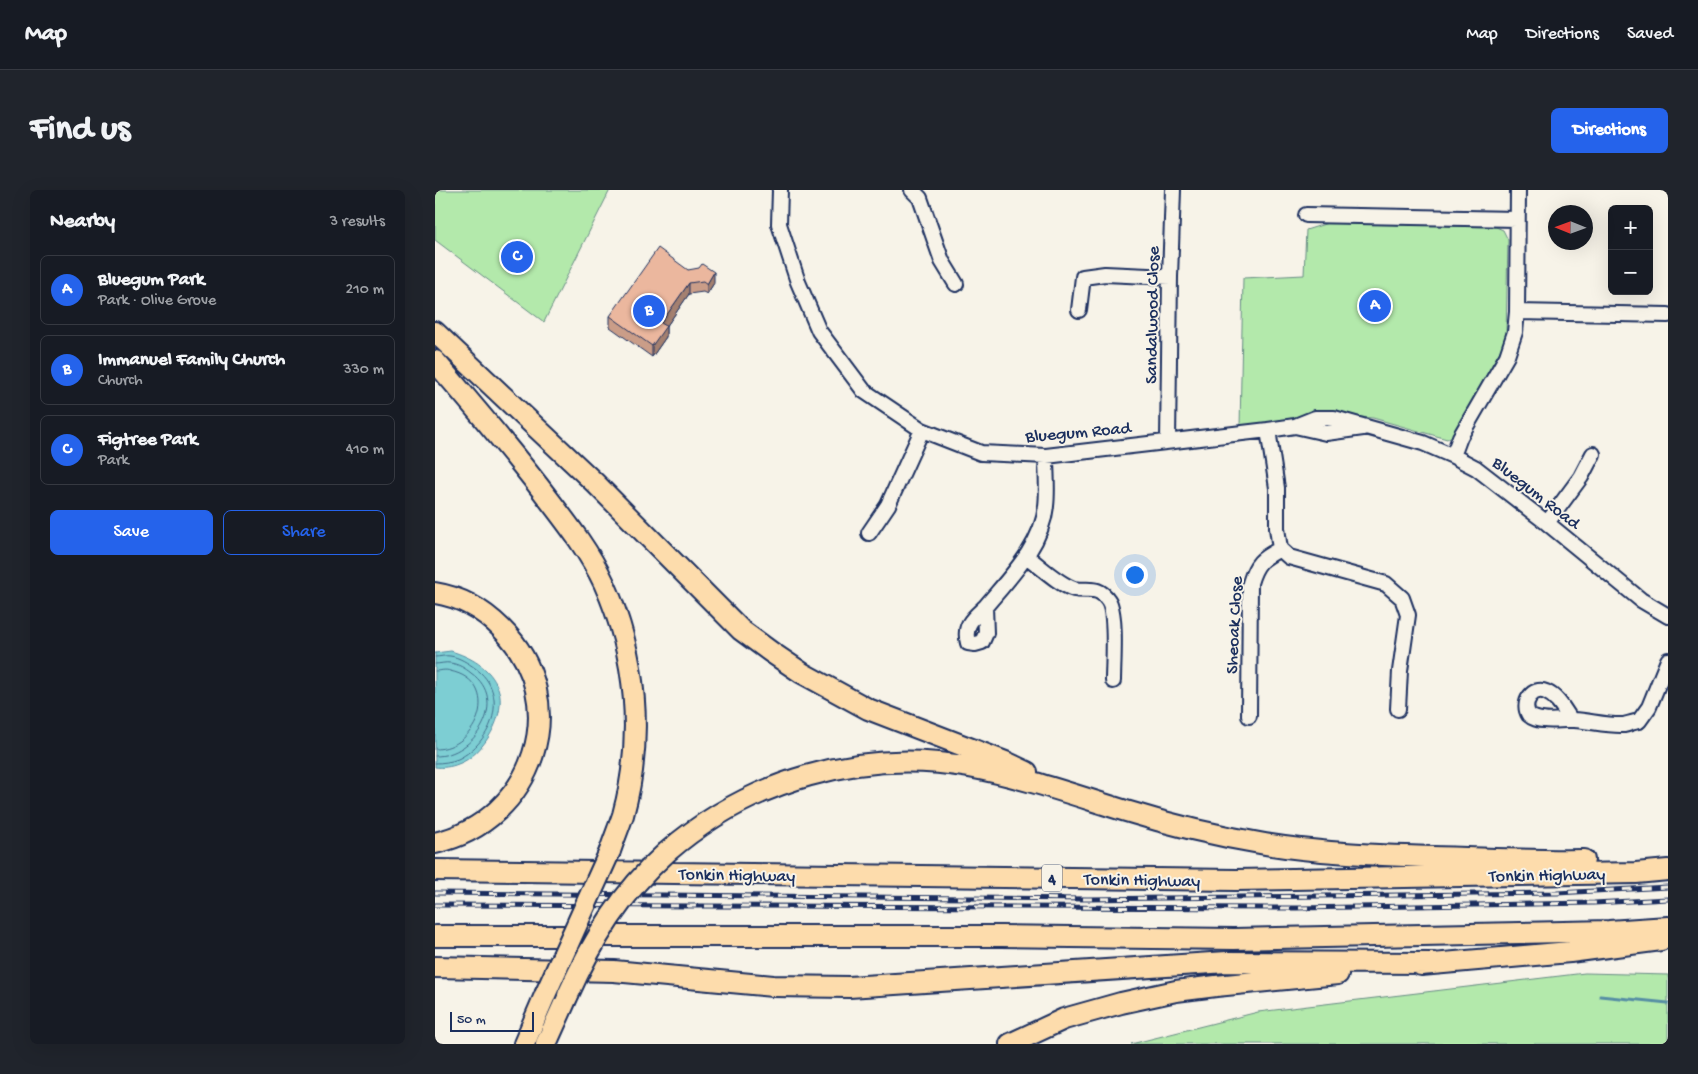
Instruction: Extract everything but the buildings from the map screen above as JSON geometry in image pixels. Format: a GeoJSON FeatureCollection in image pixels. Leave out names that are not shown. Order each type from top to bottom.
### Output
{"type":"FeatureCollection","features":[{"type":"Feature","properties":{"kind":"highway"},"geometry":{"type":"LineString","coordinates":[[435,332],[595,483],[741,630],[771,652],[818,683],[868,708],[1008,763],[1072,793]]}},
{"type":"Feature","properties":{"kind":"highway"},"geometry":{"type":"LineString","coordinates":[[435,361],[523,465],[584,547],[603,582],[618,619],[629,658],[633,687],[635,737],[631,777],[623,816],[610,851],[524,1044]]}},
{"type":"Feature","properties":{"kind":"highway"},"geometry":{"type":"LineString","coordinates":[[435,593],[462,600],[479,609],[508,634],[519,649],[531,675],[538,703],[539,722],[537,741],[525,777],[508,800],[488,820],[472,830],[455,838],[435,843]]}},
{"type":"Feature","properties":{"kind":"highway"},"geometry":{"type":"LineString","coordinates":[[546,1044],[583,961],[615,908],[635,884],[667,852],[704,823],[759,793],[795,779],[847,766],[893,762],[939,763],[993,773],[1072,793],[1133,813],[1208,833],[1266,844],[1315,850],[1363,854],[1497,859],[1668,858]]}},
{"type":"Feature","properties":{"kind":"highway","name":"Tonkin Highway"},"geometry":{"type":"LineString","coordinates":[[435,870],[1227,880],[1626,873],[1668,870]]}},
{"type":"Feature","properties":{"kind":"highway"},"geometry":{"type":"LineString","coordinates":[[435,936],[990,936],[1233,939],[1668,927]]}},
{"type":"Feature","properties":{"kind":"highway"},"geometry":{"type":"LineString","coordinates":[[1010,1044],[1064,1019],[1121,1003],[1176,991],[1433,963],[1570,952],[1668,939]]}},
{"type":"Feature","properties":{"kind":"highway"},"geometry":{"type":"LineString","coordinates":[[435,967],[614,971],[773,986],[849,987],[1209,963],[1433,963]]}},
{"type":"Feature","properties":{"kind":"street","name":"Bluegum Road"},"geometry":{"type":"LineString","coordinates":[[780,190],[779,224],[798,282],[819,332],[864,391],[922,430],[981,453],[1046,456],[1269,430],[1295,426],[1315,418],[1334,418],[1423,443],[1477,468],[1641,600],[1668,616]]}},
{"type":"Feature","properties":{"kind":"street"},"geometry":{"type":"LineString","coordinates":[[912,190],[920,198],[943,262],[956,284]]}},
{"type":"Feature","properties":{"kind":"street","name":"Sandalwood Close"},"geometry":{"type":"LineString","coordinates":[[1168,441],[1169,277],[1173,190]]}},
{"type":"Feature","properties":{"kind":"street"},"geometry":{"type":"LineString","coordinates":[[1453,456],[1460,438],[1507,356],[1515,332],[1517,312],[1518,190]]}},
{"type":"Feature","properties":{"kind":"street"},"geometry":{"type":"LineString","coordinates":[[1306,215],[1517,219]]}},
{"type":"Feature","properties":{"kind":"street"},"geometry":{"type":"LineString","coordinates":[[1079,310],[1083,277],[1105,274],[1169,277]]}},
{"type":"Feature","properties":{"kind":"street"},"geometry":{"type":"LineString","coordinates":[[1517,312],[1668,315]]}},
{"type":"Feature","properties":{"kind":"street"},"geometry":{"type":"LineString","coordinates":[[869,532],[888,505],[922,430]]}},
{"type":"Feature","properties":{"kind":"street"},"geometry":{"type":"LineString","coordinates":[[1269,430],[1277,488],[1277,528],[1280,549],[1289,557],[1386,584],[1402,598],[1408,615],[1400,671],[1398,709]]}},
{"type":"Feature","properties":{"kind":"street"},"geometry":{"type":"LineString","coordinates":[[1547,523],[1581,477],[1593,454]]}},
{"type":"Feature","properties":{"kind":"street"},"geometry":{"type":"LineString","coordinates":[[985,607],[1026,556],[1038,534],[1046,507],[1046,456]]}},
{"type":"Feature","properties":{"kind":"street","name":"Sheoak Close"},"geometry":{"type":"LineString","coordinates":[[1249,716],[1250,584],[1255,568],[1264,557],[1280,549]]}},
{"type":"Feature","properties":{"kind":"street"},"geometry":{"type":"LineString","coordinates":[[1026,556],[1062,583],[1074,589],[1095,589],[1109,601],[1113,619],[1113,681]]}},
{"type":"Feature","properties":{"kind":"street"},"geometry":{"type":"LineString","coordinates":[[1571,720],[1623,725],[1639,721],[1649,707],[1668,660]]}},
{"type":"Feature","properties":{"kind":"green space"},"geometry":{"type":"Polygon","coordinates":[[[435,190],[610,190],[544,322],[435,240],[435,190]]]}},
{"type":"Feature","properties":{"kind":"green space"},"geometry":{"type":"Polygon","coordinates":[[[1328,223],[1496,227],[1503,230],[1508,240],[1506,334],[1501,349],[1452,436],[1447,439],[1373,418],[1322,414],[1307,418],[1240,427],[1243,278],[1304,275],[1306,230],[1328,223]]]}},
{"type":"Feature","properties":{"kind":"green space"},"geometry":{"type":"Polygon","coordinates":[[[1585,973],[1668,975],[1668,1044],[1131,1044],[1258,1012],[1585,973]]]}},
{"type":"Feature","properties":{"kind":"water"},"geometry":{"type":"Polygon","coordinates":[[[451,651],[479,664],[490,674],[498,688],[500,698],[499,710],[491,733],[476,752],[467,760],[455,765],[435,767],[435,653],[451,651]]]}},
{"type":"Feature","properties":{"kind":"waterway"},"geometry":{"type":"LineString","coordinates":[[1600,996],[1668,1003]]}},
{"type":"Feature","properties":{"kind":"railway"},"geometry":{"type":"LineString","coordinates":[[435,893],[1088,899],[1557,893],[1668,887]]}},
{"type":"Feature","properties":{"kind":"railway"},"geometry":{"type":"LineString","coordinates":[[435,905],[1297,908],[1594,903],[1668,899]]}},
{"type":"Feature","properties":{"kind":"place","name":"Figtree Park"},"geometry":{"type":"Point","coordinates":[517,257]}},
{"type":"Feature","properties":{"kind":"place","name":"Bluegum Park"},"geometry":{"type":"Point","coordinates":[1375,306]}},
{"type":"Feature","properties":{"kind":"place","name":"Immanuel Family Church"},"geometry":{"type":"Point","coordinates":[649,311]}}]}
